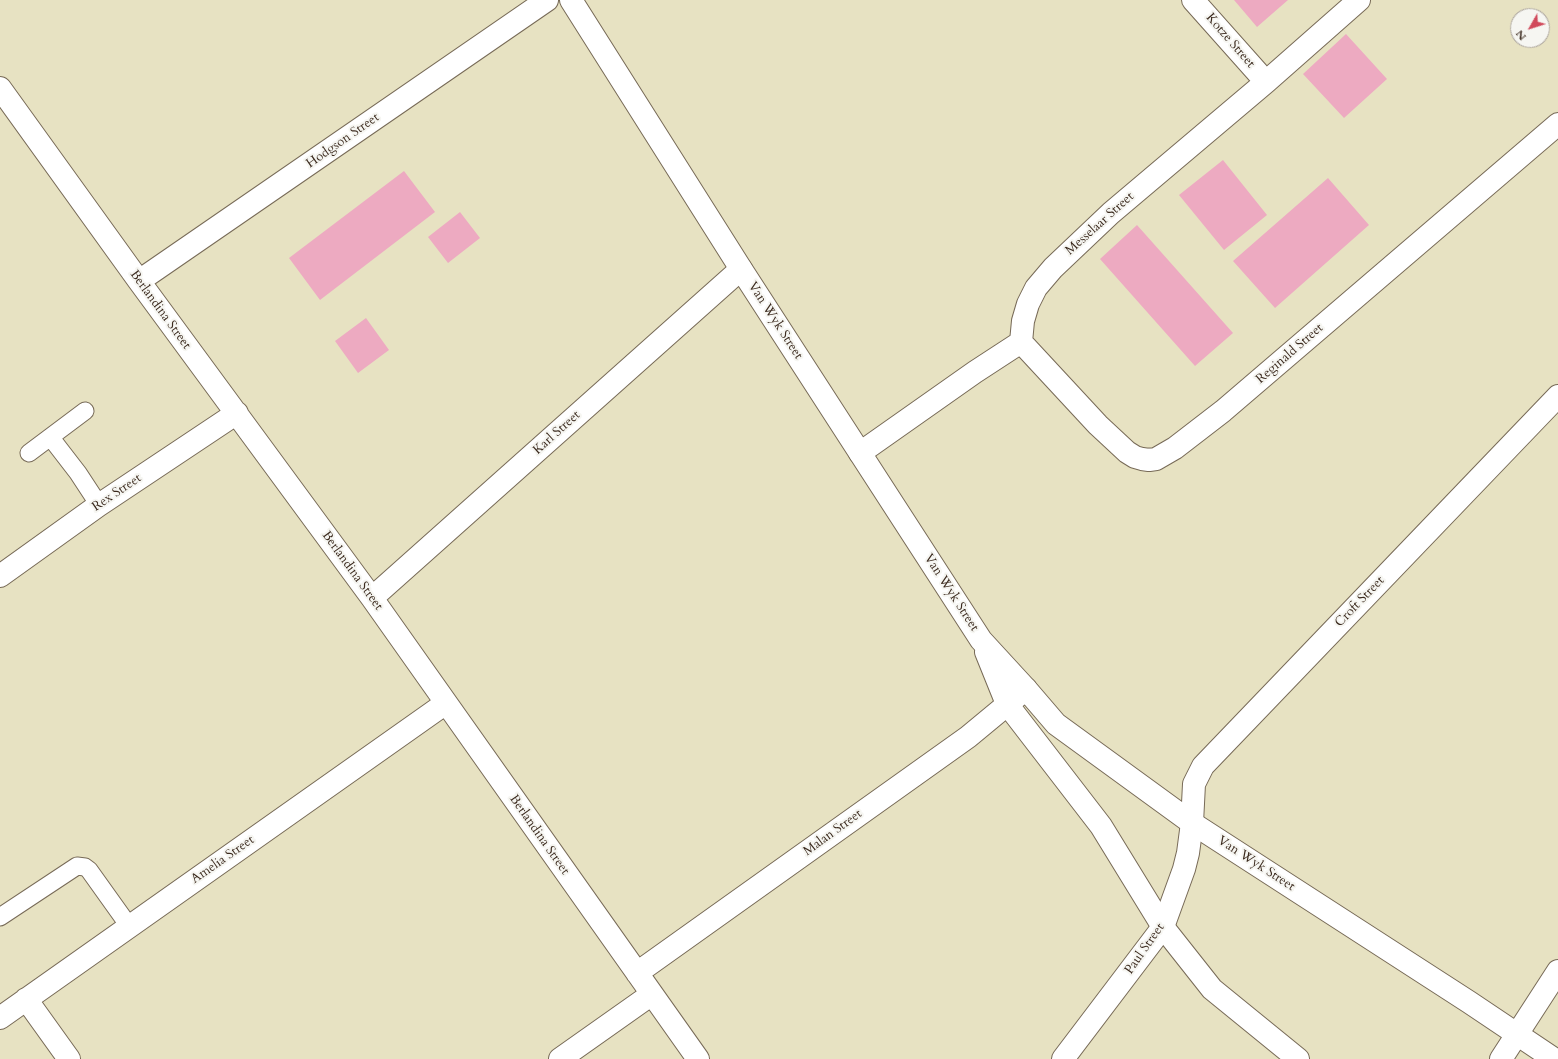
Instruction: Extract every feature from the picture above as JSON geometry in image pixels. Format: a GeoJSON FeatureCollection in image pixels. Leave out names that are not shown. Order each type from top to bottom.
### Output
{"type":"FeatureCollection","features":[{"type":"Feature","properties":{"kind":"street","name":"Hodgson Street"},"geometry":{"type":"LineString","coordinates":[[139,282],[548,0]]}},
{"type":"Feature","properties":{"kind":"street","name":"Van Wyk Street"},"geometry":{"type":"LineString","coordinates":[[571,0],[741,269],[981,640],[1056,724],[1192,823],[1470,1002],[1554,1059]]}},
{"type":"Feature","properties":{"kind":"street","name":"Kotze Street"},"geometry":{"type":"LineString","coordinates":[[1193,0],[1266,82]]}},
{"type":"Feature","properties":{"kind":"street","name":"Messelaar Street"},"geometry":{"type":"LineString","coordinates":[[1022,342],[1023,321],[1028,304],[1036,288],[1053,268],[1111,213],[1266,82],[1359,0]]}},
{"type":"Feature","properties":{"kind":"street","name":"Berlandina Street"},"geometry":{"type":"LineString","coordinates":[[0,88],[139,282],[372,598],[698,1059]]}},
{"type":"Feature","properties":{"kind":"street","name":"Reginald Street"},"geometry":{"type":"LineString","coordinates":[[1022,342],[1098,425],[1127,452],[1142,459],[1149,460],[1156,458],[1175,448],[1223,412],[1558,124]]}},
{"type":"Feature","properties":{"kind":"street","name":"Karl Street"},"geometry":{"type":"LineString","coordinates":[[372,598],[741,269]]}},
{"type":"Feature","properties":{"kind":"street"},"geometry":{"type":"LineString","coordinates":[[860,453],[975,372],[1022,342]]}},
{"type":"Feature","properties":{"kind":"street","name":"Croft Street"},"geometry":{"type":"LineString","coordinates":[[1192,823],[1194,784],[1203,766],[1558,396]]}},
{"type":"Feature","properties":{"kind":"street","name":"Rex Street"},"geometry":{"type":"LineString","coordinates":[[0,576],[99,506],[236,413]]}},
{"type":"Feature","properties":{"kind":"street","name":"Van Wyk Street"},"geometry":{"type":"LineString","coordinates":[[981,640],[1007,704],[1101,826],[1163,927],[1212,989],[1298,1059]]}},
{"type":"Feature","properties":{"kind":"street","name":"Malan Street"},"geometry":{"type":"LineString","coordinates":[[637,973],[968,737],[1026,689]]}},
{"type":"Feature","properties":{"kind":"street","name":"Amelia Street"},"geometry":{"type":"LineString","coordinates":[[0,1018],[446,703]]}},
{"type":"Feature","properties":{"kind":"street","name":"Paul Street"},"geometry":{"type":"LineString","coordinates":[[1063,1059],[1163,927],[1184,869],[1192,823]]}},
{"type":"Feature","properties":{"kind":"street"},"geometry":{"type":"LineString","coordinates":[[1501,1059],[1558,971]]}},
{"type":"Feature","properties":{"kind":"street"},"geometry":{"type":"LineString","coordinates":[[560,1059],[652,994]]}},
{"type":"Feature","properties":{"kind":"street"},"geometry":{"type":"LineString","coordinates":[[26,999],[69,1059]]}},
{"type":"Feature","properties":{"kind":"lane"},"geometry":{"type":"LineString","coordinates":[[29,453],[85,411]]}},
{"type":"Feature","properties":{"kind":"lane"},"geometry":{"type":"LineString","coordinates":[[51,438],[78,473],[99,506]]}},
{"type":"Feature","properties":{"kind":"lane"},"geometry":{"type":"LineString","coordinates":[[0,917],[76,866],[85,867],[89,870],[130,926]]}},
{"type":"Feature","properties":{"kind":"building"},"geometry":{"type":"Polygon","coordinates":[[[1234,0],[1288,0],[1257,27],[1234,0]]]}},
{"type":"Feature","properties":{"kind":"building"},"geometry":{"type":"Polygon","coordinates":[[[1346,34],[1387,79],[1344,118],[1303,74],[1346,34]]]}},
{"type":"Feature","properties":{"kind":"building"},"geometry":{"type":"Polygon","coordinates":[[[1223,160],[1267,215],[1224,250],[1179,195],[1223,160]]]}},
{"type":"Feature","properties":{"kind":"building"},"geometry":{"type":"Polygon","coordinates":[[[404,171],[435,212],[320,300],[289,258],[404,171]]]}},
{"type":"Feature","properties":{"kind":"building"},"geometry":{"type":"Polygon","coordinates":[[[1328,178],[1369,225],[1275,308],[1233,261],[1328,178]]]}},
{"type":"Feature","properties":{"kind":"building"},"geometry":{"type":"Polygon","coordinates":[[[460,212],[480,238],[448,263],[428,237],[460,212]]]}},
{"type":"Feature","properties":{"kind":"building"},"geometry":{"type":"Polygon","coordinates":[[[1137,225],[1233,333],[1195,366],[1100,259],[1137,225]]]}},
{"type":"Feature","properties":{"kind":"building"},"geometry":{"type":"Polygon","coordinates":[[[366,318],[389,350],[358,373],[335,341],[366,318]]]}}]}
